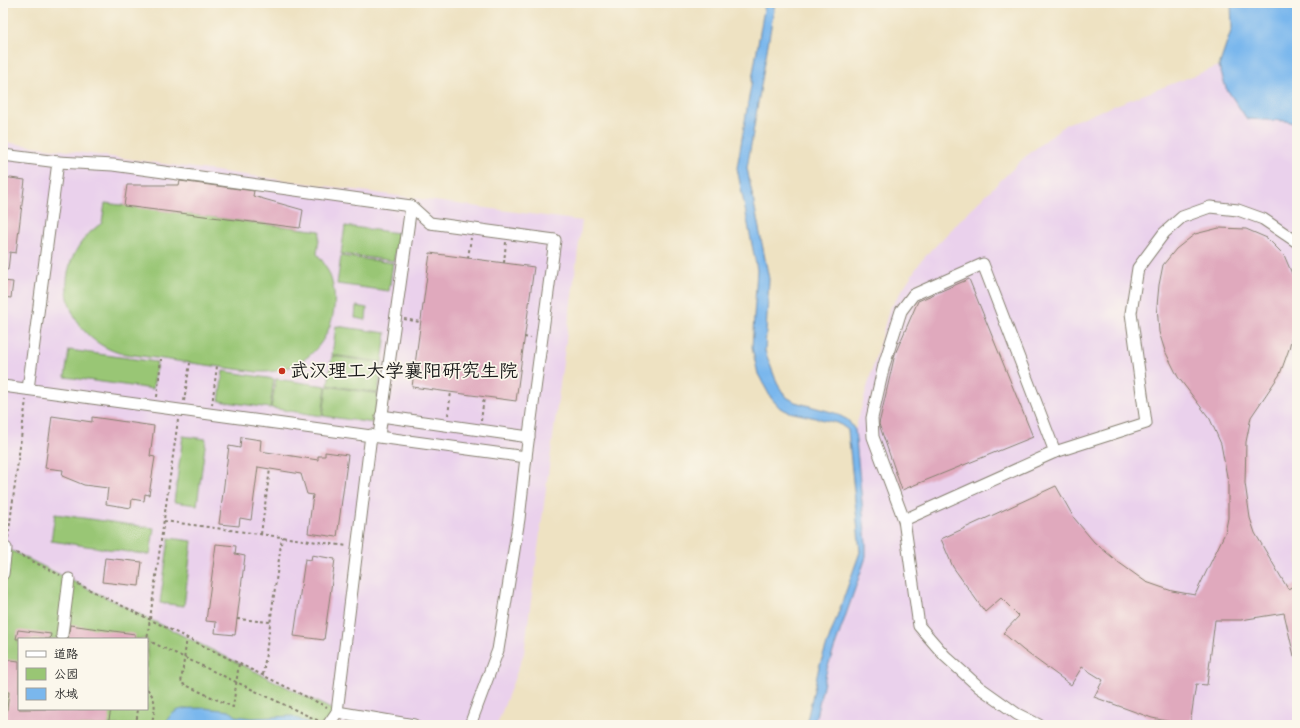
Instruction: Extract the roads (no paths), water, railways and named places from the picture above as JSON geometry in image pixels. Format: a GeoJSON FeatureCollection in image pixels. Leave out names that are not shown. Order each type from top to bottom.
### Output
{"type":"FeatureCollection","features":[{"type":"Feature","properties":{"kind":"street"},"geometry":{"type":"LineString","coordinates":[[3,155],[58,162],[113,165],[411,206],[430,223],[555,240],[519,519],[498,650],[470,725]]}},
{"type":"Feature","properties":{"kind":"street"},"geometry":{"type":"LineString","coordinates":[[28,389],[58,162]]}},
{"type":"Feature","properties":{"kind":"street"},"geometry":{"type":"LineString","coordinates":[[324,723],[337,712],[357,547],[375,435],[381,416],[411,206]]}},
{"type":"Feature","properties":{"kind":"street"},"geometry":{"type":"LineString","coordinates":[[904,520],[1055,452],[1146,423],[1131,313],[1138,268],[1164,233],[1182,217],[1210,207],[1238,210],[1264,219],[1297,242]]}},
{"type":"Feature","properties":{"kind":"street"},"geometry":{"type":"LineString","coordinates":[[1039,725],[1017,714],[978,687],[945,656],[919,626],[904,520],[873,437],[872,418],[884,365],[901,311],[913,295],[983,264],[1055,452]]}},
{"type":"Feature","properties":{"kind":"street"},"geometry":{"type":"LineString","coordinates":[[3,386],[375,435],[526,457]]}},
{"type":"Feature","properties":{"kind":"street"},"geometry":{"type":"LineString","coordinates":[[381,416],[529,436]]}},
{"type":"Feature","properties":{"kind":"street"},"geometry":{"type":"LineString","coordinates":[[3,574],[5,548]]}},
{"type":"Feature","properties":{"kind":"street"},"geometry":{"type":"LineString","coordinates":[[62,635],[68,579]]}},
{"type":"Feature","properties":{"kind":"street"},"geometry":{"type":"LineString","coordinates":[[337,712],[414,725]]}},
{"type":"Feature","properties":{"kind":"water"},"geometry":{"type":"Polygon","coordinates":[[[765,3],[775,3],[747,168],[769,279],[765,351],[777,383],[785,396],[795,402],[835,413],[848,420],[855,430],[866,543],[866,557],[827,669],[814,725],[806,725],[819,667],[860,552],[848,430],[838,423],[789,412],[780,408],[771,398],[758,374],[752,348],[757,270],[737,168],[765,3]]]}},
{"type":"Feature","properties":{"kind":"water"},"geometry":{"type":"Polygon","coordinates":[[[1231,3],[1297,3],[1297,124],[1287,121],[1247,119],[1226,88],[1219,66],[1232,28],[1231,3]]]}},
{"type":"Feature","properties":{"kind":"water"},"geometry":{"type":"Polygon","coordinates":[[[205,708],[230,711],[236,716],[252,718],[292,716],[312,725],[164,725],[172,714],[181,709],[205,708]]]}},
{"type":"Feature","properties":{"kind":"place","name":"武汉理工大学襄阳研究生院"},"geometry":{"type":"Point","coordinates":[282,371]}}]}
